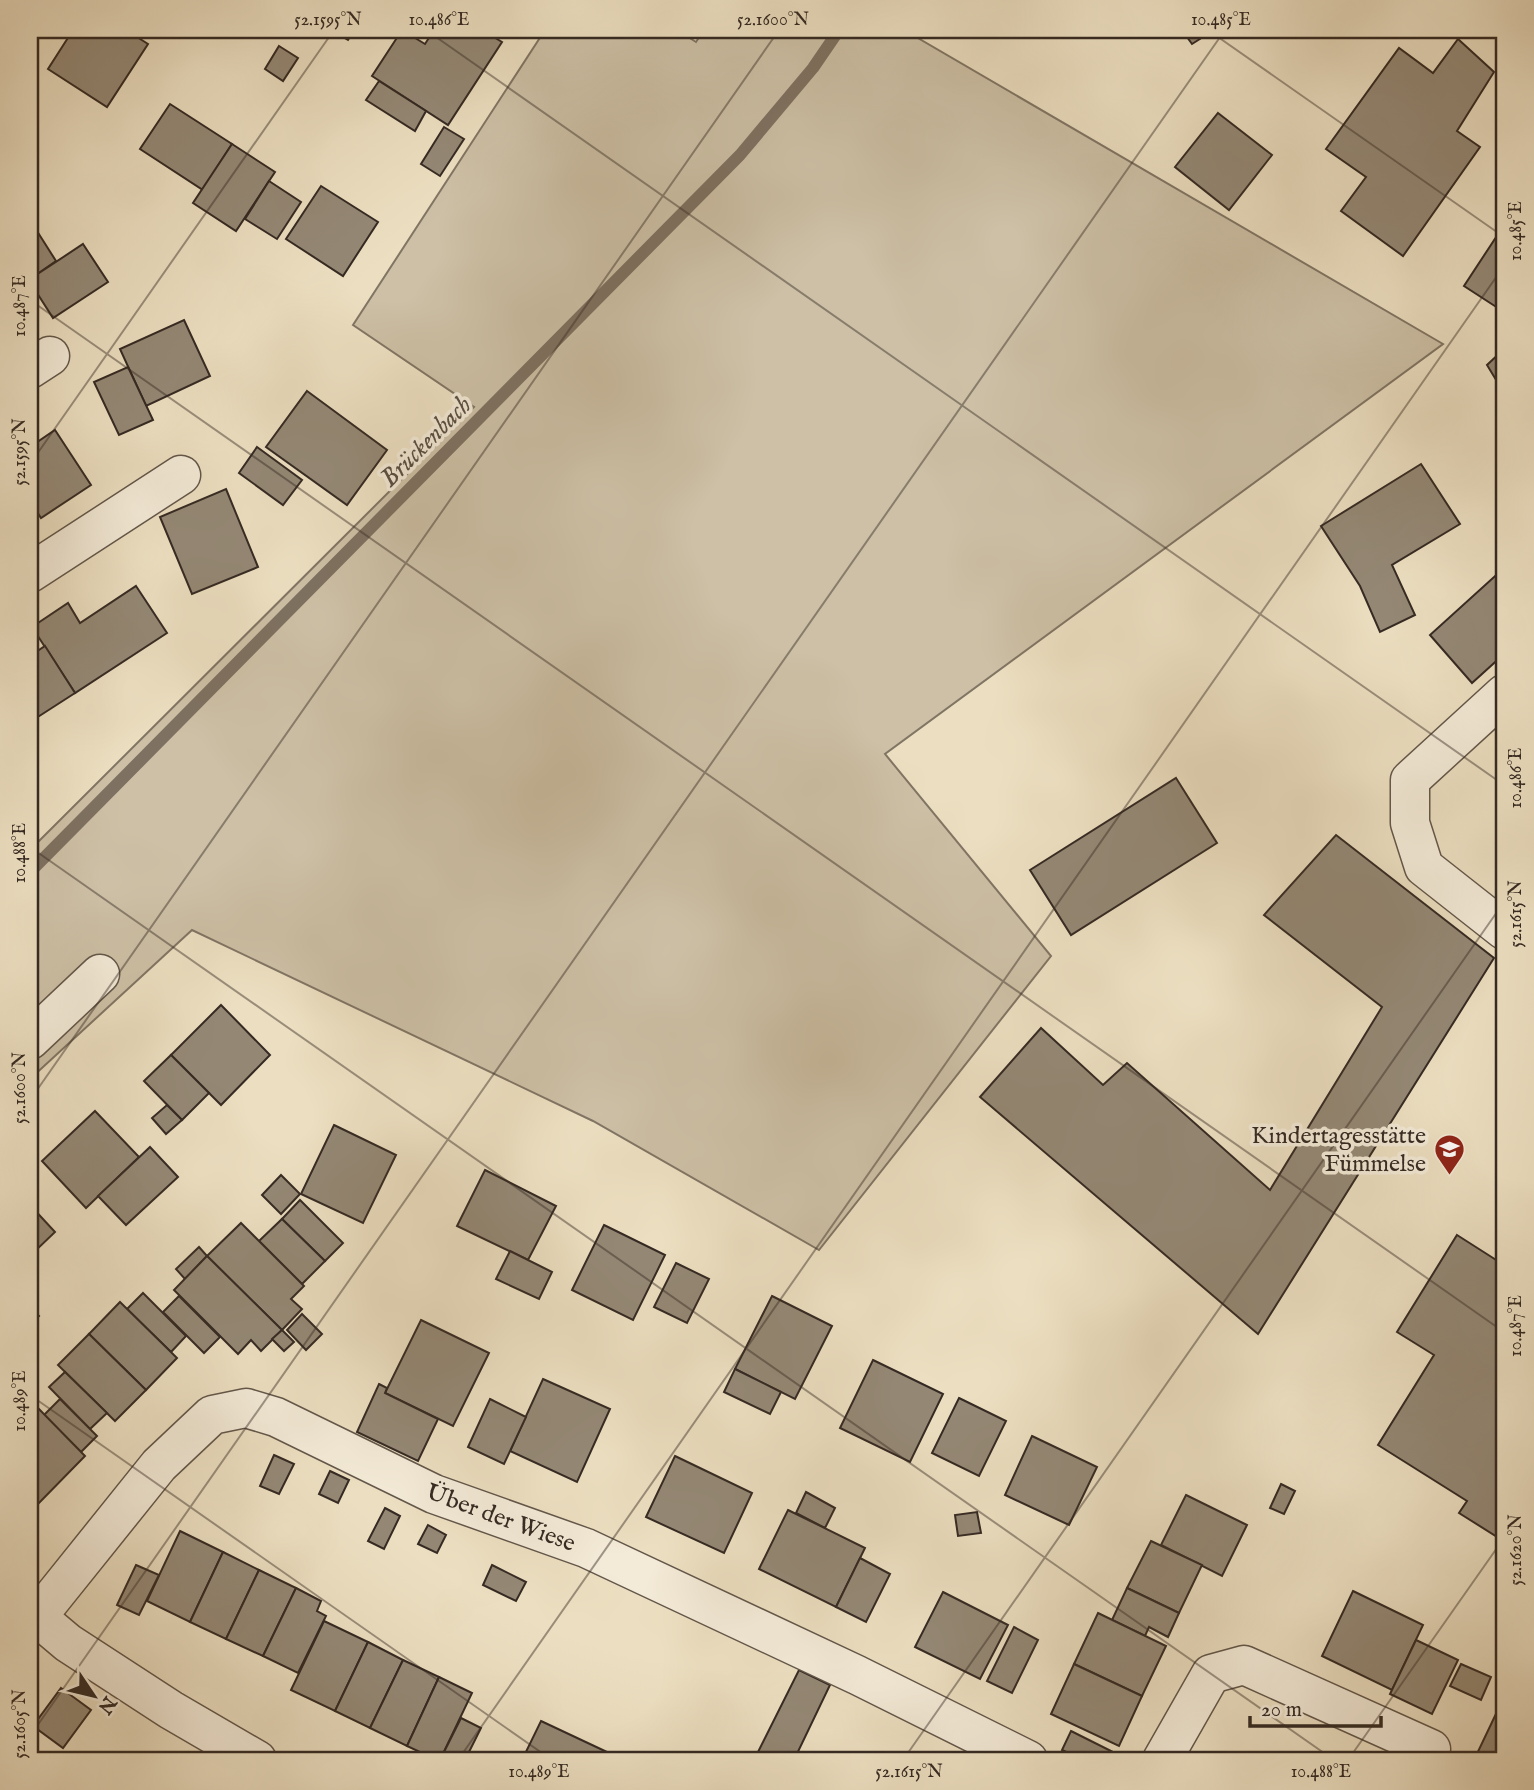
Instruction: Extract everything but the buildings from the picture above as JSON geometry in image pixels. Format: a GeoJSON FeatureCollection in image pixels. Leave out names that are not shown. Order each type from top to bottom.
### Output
{"type":"FeatureCollection","features":[{"type":"Feature","properties":{"kind":"street"},"geometry":{"type":"LineString","coordinates":[[30,573],[181,475]]}},
{"type":"Feature","properties":{"kind":"street"},"geometry":{"type":"LineString","coordinates":[[1504,694],[1410,780],[1410,823],[1424,867],[1504,930]]}},
{"type":"Feature","properties":{"kind":"street"},"geometry":{"type":"LineString","coordinates":[[30,1040],[100,974]]}},
{"type":"Feature","properties":{"kind":"street","name":"Über der Wiese"},"geometry":{"type":"LineString","coordinates":[[33,1614],[159,1465],[212,1415],[246,1408],[276,1417],[434,1494],[586,1548],[857,1675],[1028,1760]]}},
{"type":"Feature","properties":{"kind":"street"},"geometry":{"type":"LineString","coordinates":[[33,1614],[68,1643],[171,1710],[257,1760]]}},
{"type":"Feature","properties":{"kind":"street"},"geometry":{"type":"LineString","coordinates":[[1162,1760],[1211,1674],[1244,1665],[1431,1749]]}},
{"type":"Feature","properties":{"kind":"shaded area"},"geometry":{"type":"Polygon","coordinates":[[[545,30],[677,30],[696,42],[704,30],[904,30],[1443,344],[885,754],[1051,956],[819,1250],[593,1121],[192,930],[30,1079],[30,850],[474,407],[353,325],[545,30]]]}},
{"type":"Feature","properties":{"kind":"waterway","name":"Brückenbach"},"geometry":{"type":"LineString","coordinates":[[30,872],[740,155],[813,68],[839,30]]}},
{"type":"Feature","properties":{"kind":"place","name":"Kindertagesstätte Fümmelse"},"geometry":{"type":"Point","coordinates":[1449,1176]}}]}
